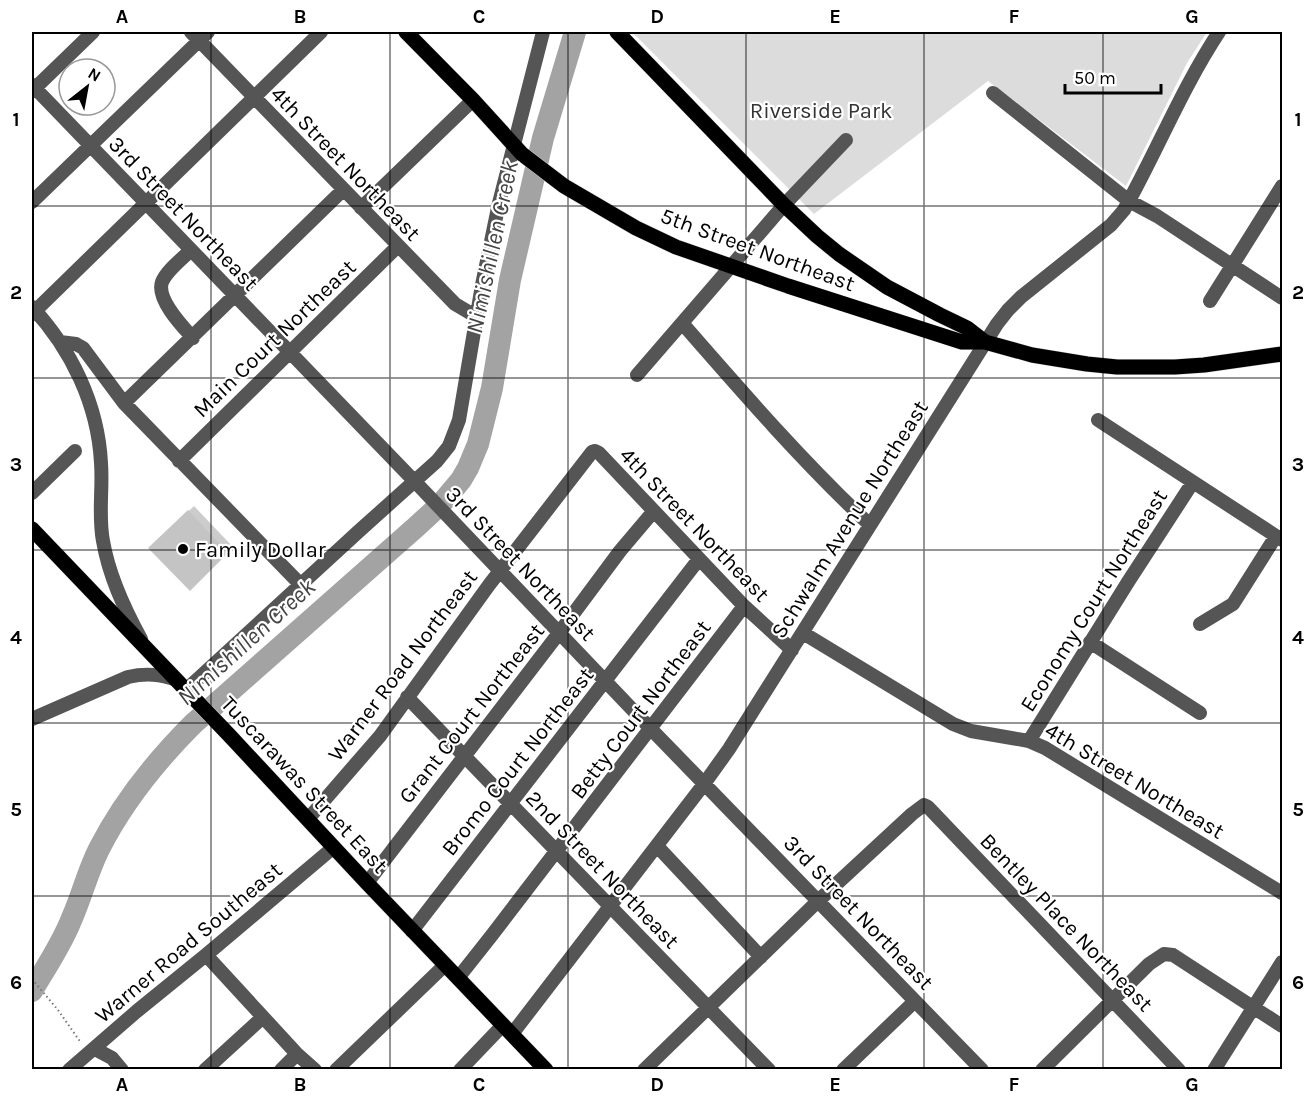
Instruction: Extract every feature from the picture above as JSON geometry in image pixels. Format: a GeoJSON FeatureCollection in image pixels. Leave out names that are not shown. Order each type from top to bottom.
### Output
{"type":"FeatureCollection","features":[{"type":"Feature","properties":{"kind":"main road","name":"5th Street Northeast"},"geometry":{"type":"LineString","coordinates":[[406,32],[473,100],[517,150],[564,186],[654,237],[732,267],[962,342],[985,342]]}},
{"type":"Feature","properties":{"kind":"main road"},"geometry":{"type":"LineString","coordinates":[[616,32],[817,236],[863,271],[913,301],[967,328],[985,342],[1032,355],[1116,367],[1204,365],[1282,354]]}},
{"type":"Feature","properties":{"kind":"main road","name":"Tuscarawas Street East"},"geometry":{"type":"LineString","coordinates":[[32,529],[546,1070]]}},
{"type":"Feature","properties":{"kind":"street"},"geometry":{"type":"LineString","coordinates":[[33,88],[93,32]]}},
{"type":"Feature","properties":{"kind":"street"},"geometry":{"type":"LineString","coordinates":[[150,653],[127,611],[108,564],[101,528],[101,466],[97,430],[81,382],[60,342],[33,310],[321,32]]}},
{"type":"Feature","properties":{"kind":"street"},"geometry":{"type":"LineString","coordinates":[[32,719],[128,677],[138,675],[152,674],[186,690],[301,585],[418,485],[444,453],[457,429],[497,213],[517,150],[543,32]]}},
{"type":"Feature","properties":{"kind":"street","name":"Schwalm Avenue Northeast"},"geometry":{"type":"LineString","coordinates":[[459,1070],[508,1030],[611,906],[704,784],[729,749],[985,342],[1008,310],[1111,225],[1130,201],[1188,83],[1219,32]]}},
{"type":"Feature","properties":{"kind":"street"},"geometry":{"type":"LineString","coordinates":[[32,202],[199,34]]}},
{"type":"Feature","properties":{"kind":"street","name":"4th Street Northeast"},"geometry":{"type":"LineString","coordinates":[[199,34],[254,98],[398,246],[455,304],[477,317]]}},
{"type":"Feature","properties":{"kind":"street","name":"3rd Street Northeast"},"geometry":{"type":"LineString","coordinates":[[33,88],[982,1070]]}},
{"type":"Feature","properties":{"kind":"street"},"geometry":{"type":"LineString","coordinates":[[993,93],[1130,201],[1282,298]]}},
{"type":"Feature","properties":{"kind":"street"},"geometry":{"type":"LineString","coordinates":[[361,208],[473,100]]}},
{"type":"Feature","properties":{"kind":"street"},"geometry":{"type":"LineString","coordinates":[[637,375],[784,205],[846,140]]}},
{"type":"Feature","properties":{"kind":"street"},"geometry":{"type":"LineString","coordinates":[[1210,301],[1282,186]]}},
{"type":"Feature","properties":{"kind":"street"},"geometry":{"type":"LineString","coordinates":[[124,403],[343,190]]}},
{"type":"Feature","properties":{"kind":"street","name":"Main Court Northeast"},"geometry":{"type":"LineString","coordinates":[[179,460],[398,246]]}},
{"type":"Feature","properties":{"kind":"street"},"geometry":{"type":"LineString","coordinates":[[191,250],[166,274],[161,287],[164,298],[176,318],[193,338]]}},
{"type":"Feature","properties":{"kind":"street"},"geometry":{"type":"LineString","coordinates":[[682,323],[769,423],[831,489],[870,525]]}},
{"type":"Feature","properties":{"kind":"street"},"geometry":{"type":"LineString","coordinates":[[60,342],[72,342],[83,348],[124,403],[301,585]]}},
{"type":"Feature","properties":{"kind":"street"},"geometry":{"type":"LineString","coordinates":[[1098,420],[1279,538],[1241,589],[1233,604],[1200,624]]}},
{"type":"Feature","properties":{"kind":"street"},"geometry":{"type":"LineString","coordinates":[[32,493],[75,451]]}},
{"type":"Feature","properties":{"kind":"street","name":"4th Street Northeast"},"geometry":{"type":"LineString","coordinates":[[595,451],[744,606],[792,650]]}},
{"type":"Feature","properties":{"kind":"street","name":"Warner Road Northeast"},"geometry":{"type":"LineString","coordinates":[[308,819],[380,736],[500,571],[595,451]]}},
{"type":"Feature","properties":{"kind":"street","name":"Economy Court Northeast"},"geometry":{"type":"LineString","coordinates":[[1029,741],[1193,482]]}},
{"type":"Feature","properties":{"kind":"street","name":"Grant Court Northeast"},"geometry":{"type":"LineString","coordinates":[[367,883],[560,633],[620,551],[653,512]]}},
{"type":"Feature","properties":{"kind":"street","name":"Bromo Court Northeast"},"geometry":{"type":"LineString","coordinates":[[412,931],[699,559]]}},
{"type":"Feature","properties":{"kind":"street","name":"Betty Court Northeast"},"geometry":{"type":"LineString","coordinates":[[458,978],[744,606]]}},
{"type":"Feature","properties":{"kind":"street","name":"4th Street Northeast"},"geometry":{"type":"LineString","coordinates":[[803,633],[953,724],[971,731],[1029,741],[1045,748],[1282,893]]}},
{"type":"Feature","properties":{"kind":"street"},"geometry":{"type":"LineString","coordinates":[[1090,642],[1200,713]]}},
{"type":"Feature","properties":{"kind":"street","name":"2nd Street Northeast"},"geometry":{"type":"LineString","coordinates":[[407,697],[769,1070]]}},
{"type":"Feature","properties":{"kind":"street","name":"Bentley Place Northeast"},"geometry":{"type":"LineString","coordinates":[[818,901],[924,805],[1179,1070]]}},
{"type":"Feature","properties":{"kind":"street"},"geometry":{"type":"LineString","coordinates":[[657,846],[761,957]]}},
{"type":"Feature","properties":{"kind":"street","name":"Warner Road Southeast"},"geometry":{"type":"LineString","coordinates":[[69,1070],[334,847]]}},
{"type":"Feature","properties":{"kind":"street"},"geometry":{"type":"LineString","coordinates":[[644,1070],[818,901]]}},
{"type":"Feature","properties":{"kind":"street"},"geometry":{"type":"LineString","coordinates":[[1042,1070],[1112,999],[1149,964],[1164,954],[1173,955],[1282,1026]]}},
{"type":"Feature","properties":{"kind":"street"},"geometry":{"type":"LineString","coordinates":[[206,955],[297,1054],[315,1070]]}},
{"type":"Feature","properties":{"kind":"street"},"geometry":{"type":"LineString","coordinates":[[1214,1070],[1282,962]]}},
{"type":"Feature","properties":{"kind":"street"},"geometry":{"type":"LineString","coordinates":[[336,1070],[445,965]]}},
{"type":"Feature","properties":{"kind":"street"},"geometry":{"type":"LineString","coordinates":[[843,1070],[915,1001]]}},
{"type":"Feature","properties":{"kind":"street"},"geometry":{"type":"LineString","coordinates":[[205,1070],[263,1017]]}},
{"type":"Feature","properties":{"kind":"street"},"geometry":{"type":"LineString","coordinates":[[95,1049],[112,1058],[122,1070]]}},
{"type":"Feature","properties":{"kind":"street"},"geometry":{"type":"LineString","coordinates":[[281,1070],[297,1054]]}},
{"type":"Feature","properties":{"kind":"path"},"geometry":{"type":"LineString","coordinates":[[32,979],[58,1010],[78,1040],[95,1049]]}},
{"type":"Feature","properties":{"kind":"green space","name":"Riverside Park"},"geometry":{"type":"Polygon","coordinates":[[[632,32],[1207,32],[1187,63],[1126,186],[988,81],[814,214],[632,32]]]}},
{"type":"Feature","properties":{"kind":"building"},"geometry":{"type":"Polygon","coordinates":[[[188,510],[228,553],[190,591],[148,548],[188,510]]]}},
{"type":"Feature","properties":{"kind":"waterway","name":"Nimishillen Creek"},"geometry":{"type":"LineString","coordinates":[[32,991],[63,937],[95,857],[108,832],[153,767],[193,724],[440,505],[468,468],[478,444],[492,388],[510,280],[543,138],[575,32]]}},
{"type":"Feature","properties":{"kind":"place","name":"Family Dollar"},"geometry":{"type":"Point","coordinates":[183,549]}}]}
